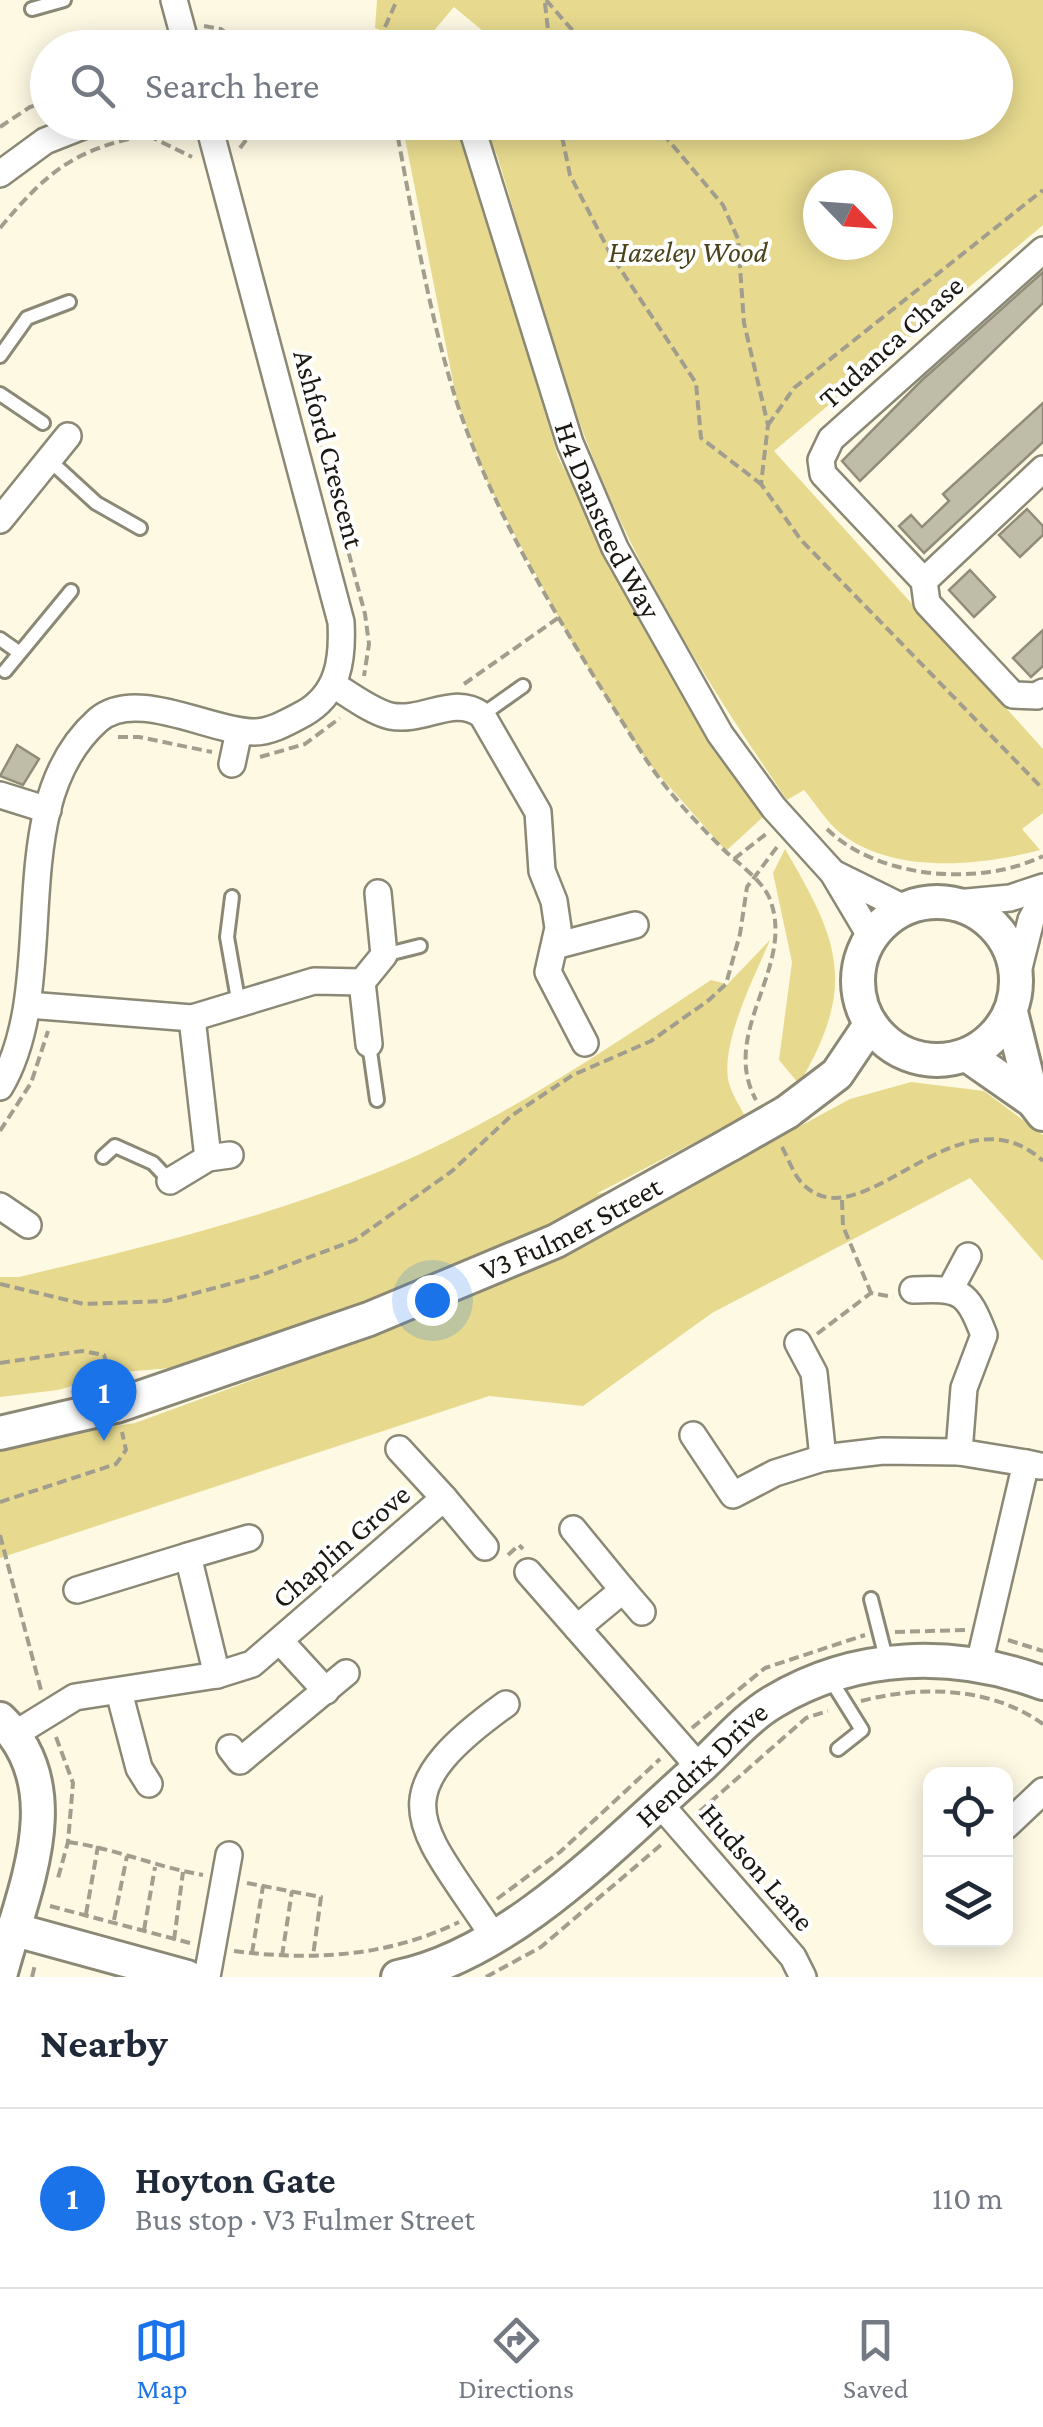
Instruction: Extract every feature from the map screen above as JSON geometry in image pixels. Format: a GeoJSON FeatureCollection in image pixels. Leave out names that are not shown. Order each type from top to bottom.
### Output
{"type":"FeatureCollection","features":[{"type":"Feature","properties":{"kind":"street"},"geometry":{"type":"LineString","coordinates":[[174,0],[182,30]]}},
{"type":"Feature","properties":{"kind":"street"},"geometry":{"type":"LineString","coordinates":[[0,174],[48,140]]}},
{"type":"Feature","properties":{"kind":"street","name":"Ashford Crescent"},"geometry":{"type":"LineString","coordinates":[[213,140],[341,622],[345,692]]}},
{"type":"Feature","properties":{"kind":"street","name":"H4 Dansteed Way"},"geometry":{"type":"LineString","coordinates":[[476,140],[570,443],[615,548],[720,734],[788,824],[833,873],[871,937]]}},
{"type":"Feature","properties":{"kind":"street","name":"Tudanca Chase"},"geometry":{"type":"LineString","coordinates":[[1043,250],[831,439],[821,460],[823,474],[924,581],[927,603],[1013,695],[1037,696],[1043,692]]}},
{"type":"Feature","properties":{"kind":"street"},"geometry":{"type":"LineString","coordinates":[[0,520],[68,436]]}},
{"type":"Feature","properties":{"kind":"street"},"geometry":{"type":"LineString","coordinates":[[924,581],[1043,469]]}},
{"type":"Feature","properties":{"kind":"street"},"geometry":{"type":"LineString","coordinates":[[0,1088],[40,1007],[39,857],[56,778],[78,740],[103,716],[130,710],[160,710],[257,733],[282,726],[345,692],[389,716],[419,717],[453,706],[470,706],[482,715],[538,812],[542,871],[554,901],[558,928],[548,972],[585,1043]]}},
{"type":"Feature","properties":{"kind":"street"},"geometry":{"type":"LineString","coordinates":[[232,761],[239,730]]}},
{"type":"Feature","properties":{"kind":"street"},"geometry":{"type":"LineString","coordinates":[[0,795],[48,810]]}},
{"type":"Feature","properties":{"kind":"street","name":"H4 Dansteed Way"},"geometry":{"type":"LineString","coordinates":[[833,873],[904,908]]}},
{"type":"Feature","properties":{"kind":"street"},"geometry":{"type":"LineString","coordinates":[[1011,1012],[986,1045],[968,1055],[942,1061],[916,1058],[883,1040],[870,1024],[858,990],[858,972],[871,937],[904,908],[930,902],[1010,898],[1043,888]]}},
{"type":"Feature","properties":{"kind":"street"},"geometry":{"type":"LineString","coordinates":[[369,1044],[362,982],[384,955],[378,893]]}},
{"type":"Feature","properties":{"kind":"street"},"geometry":{"type":"LineString","coordinates":[[1038,1107],[1011,1012],[1031,920],[1043,897]]}},
{"type":"Feature","properties":{"kind":"street"},"geometry":{"type":"LineString","coordinates":[[956,903],[975,910],[1004,938],[1017,976]]}},
{"type":"Feature","properties":{"kind":"street"},"geometry":{"type":"LineString","coordinates":[[554,946],[635,925]]}},
{"type":"Feature","properties":{"kind":"street"},"geometry":{"type":"LineString","coordinates":[[40,1007],[192,1018],[314,981],[362,982]]}},
{"type":"Feature","properties":{"kind":"street"},"geometry":{"type":"LineString","coordinates":[[170,1180],[219,1156],[192,1018]]}},
{"type":"Feature","properties":{"kind":"street","name":"V3 Fulmer Street"},"geometry":{"type":"LineString","coordinates":[[7,1432],[116,1406],[283,1351],[556,1241],[787,1112],[837,1074],[870,1024]]}},
{"type":"Feature","properties":{"kind":"street"},"geometry":{"type":"LineString","coordinates":[[968,1055],[1038,1107]]}},
{"type":"Feature","properties":{"kind":"street","name":"V3 Fulmer Street"},"geometry":{"type":"LineString","coordinates":[[837,1074],[916,1058]]}},
{"type":"Feature","properties":{"kind":"street"},"geometry":{"type":"LineString","coordinates":[[0,1206],[28,1225]]}},
{"type":"Feature","properties":{"kind":"street"},"geometry":{"type":"LineString","coordinates":[[951,1288],[968,1256]]}},
{"type":"Feature","properties":{"kind":"street"},"geometry":{"type":"LineString","coordinates":[[913,1290],[951,1288],[972,1303],[984,1335],[964,1388],[960,1452]]}},
{"type":"Feature","properties":{"kind":"street"},"geometry":{"type":"LineString","coordinates":[[798,1344],[814,1373],[822,1458]]}},
{"type":"Feature","properties":{"kind":"street"},"geometry":{"type":"LineString","coordinates":[[693,1435],[733,1494],[775,1472],[822,1458],[883,1451],[960,1452],[1035,1465],[983,1648]]}},
{"type":"Feature","properties":{"kind":"street","name":"Chaplin Grove"},"geometry":{"type":"LineString","coordinates":[[399,1450],[486,1548]]}},
{"type":"Feature","properties":{"kind":"street","name":"Chaplin Grove"},"geometry":{"type":"LineString","coordinates":[[8,1726],[75,1697],[216,1675],[252,1664],[444,1498]]}},
{"type":"Feature","properties":{"kind":"street"},"geometry":{"type":"LineString","coordinates":[[573,1529],[642,1612]]}},
{"type":"Feature","properties":{"kind":"street"},"geometry":{"type":"LineString","coordinates":[[77,1590],[249,1538]]}},
{"type":"Feature","properties":{"kind":"street"},"geometry":{"type":"LineString","coordinates":[[188,1556],[216,1675]]}},
{"type":"Feature","properties":{"kind":"street"},"geometry":{"type":"LineString","coordinates":[[528,1572],[700,1768]]}},
{"type":"Feature","properties":{"kind":"street"},"geometry":{"type":"LineString","coordinates":[[577,1628],[622,1590]]}},
{"type":"Feature","properties":{"kind":"street","name":"Chaplin Grove"},"geometry":{"type":"LineString","coordinates":[[281,1642],[326,1692]]}},
{"type":"Feature","properties":{"kind":"street","name":"Hendrix Drive"},"geometry":{"type":"LineString","coordinates":[[398,1977],[448,1970],[486,1924],[546,1900],[771,1703],[884,1648],[983,1648],[1043,1684]]}},
{"type":"Feature","properties":{"kind":"street"},"geometry":{"type":"LineString","coordinates":[[230,1748],[240,1760],[346,1673]]}},
{"type":"Feature","properties":{"kind":"street"},"geometry":{"type":"LineString","coordinates":[[119,1692],[139,1768],[148,1784]]}},
{"type":"Feature","properties":{"kind":"street"},"geometry":{"type":"LineString","coordinates":[[486,1924],[426,1836],[419,1798],[438,1760],[506,1704]]}},
{"type":"Feature","properties":{"kind":"street"},"geometry":{"type":"LineString","coordinates":[[0,1976],[41,1817],[32,1761],[8,1726]]}},
{"type":"Feature","properties":{"kind":"street"},"geometry":{"type":"LineString","coordinates":[[1013,1819],[1043,1791]]}},
{"type":"Feature","properties":{"kind":"street","name":"Hudson Lane"},"geometry":{"type":"LineString","coordinates":[[659,1803],[793,1957],[802,1977]]}},
{"type":"Feature","properties":{"kind":"street"},"geometry":{"type":"LineString","coordinates":[[207,1977],[227,1867]]}},
{"type":"Feature","properties":{"kind":"street"},"geometry":{"type":"LineString","coordinates":[[12,1930],[188,1977]]}},
{"type":"Feature","properties":{"kind":"lane"},"geometry":{"type":"LineString","coordinates":[[32,9],[64,0]]}},
{"type":"Feature","properties":{"kind":"lane"},"geometry":{"type":"LineString","coordinates":[[0,356],[27,318],[69,302]]}},
{"type":"Feature","properties":{"kind":"lane"},"geometry":{"type":"LineString","coordinates":[[0,394],[42,423]]}},
{"type":"Feature","properties":{"kind":"lane"},"geometry":{"type":"LineString","coordinates":[[47,458],[96,503],[140,528]]}},
{"type":"Feature","properties":{"kind":"lane"},"geometry":{"type":"LineString","coordinates":[[5,671],[71,591]]}},
{"type":"Feature","properties":{"kind":"lane"},"geometry":{"type":"LineString","coordinates":[[0,639],[18,651]]}},
{"type":"Feature","properties":{"kind":"lane"},"geometry":{"type":"LineString","coordinates":[[482,715],[523,686]]}},
{"type":"Feature","properties":{"kind":"lane"},"geometry":{"type":"LineString","coordinates":[[232,898],[227,937],[239,1004]]}},
{"type":"Feature","properties":{"kind":"lane"},"geometry":{"type":"LineString","coordinates":[[384,955],[420,946]]}},
{"type":"Feature","properties":{"kind":"lane"},"geometry":{"type":"LineString","coordinates":[[369,1044],[377,1100]]}},
{"type":"Feature","properties":{"kind":"lane"},"geometry":{"type":"LineString","coordinates":[[103,1156],[115,1146],[154,1164],[170,1180]]}},
{"type":"Feature","properties":{"kind":"lane"},"geometry":{"type":"LineString","coordinates":[[871,1599],[884,1648]]}},
{"type":"Feature","properties":{"kind":"lane"},"geometry":{"type":"LineString","coordinates":[[828,1675],[862,1730],[838,1749]]}},
{"type":"Feature","properties":{"kind":"path"},"geometry":{"type":"LineString","coordinates":[[545,0],[548,30]]}},
{"type":"Feature","properties":{"kind":"path"},"geometry":{"type":"LineString","coordinates":[[545,0],[572,30]]}},
{"type":"Feature","properties":{"kind":"path"},"geometry":{"type":"LineString","coordinates":[[0,127],[30,107]]}},
{"type":"Feature","properties":{"kind":"path"},"geometry":{"type":"LineString","coordinates":[[0,228],[62,163],[126,140]]}},
{"type":"Feature","properties":{"kind":"path"},"geometry":{"type":"LineString","coordinates":[[157,140],[181,154],[200,159],[240,148],[246,140]]}},
{"type":"Feature","properties":{"kind":"path"},"geometry":{"type":"LineString","coordinates":[[399,140],[422,260],[457,402],[489,486],[559,618],[646,760],[687,812],[752,877]]}},
{"type":"Feature","properties":{"kind":"path"},"geometry":{"type":"LineString","coordinates":[[563,140],[570,176],[611,255],[696,383],[700,438],[761,484],[802,540],[1043,788]]}},
{"type":"Feature","properties":{"kind":"path"},"geometry":{"type":"LineString","coordinates":[[668,140],[723,205],[738,239],[744,323],[768,425],[761,484]]}},
{"type":"Feature","properties":{"kind":"path"},"geometry":{"type":"LineString","coordinates":[[768,425],[794,388],[1043,190]]}},
{"type":"Feature","properties":{"kind":"path"},"geometry":{"type":"LineString","coordinates":[[103,743],[140,737],[232,761],[271,756],[305,744],[333,727],[369,644],[365,614],[305,390]]}},
{"type":"Feature","properties":{"kind":"path"},"geometry":{"type":"LineString","coordinates":[[460,687],[559,618]]}},
{"type":"Feature","properties":{"kind":"path"},"geometry":{"type":"LineString","coordinates":[[734,860],[788,824]]}},
{"type":"Feature","properties":{"kind":"path"},"geometry":{"type":"LineString","coordinates":[[0,1284],[84,1304],[166,1301],[259,1276],[355,1240],[452,1171],[511,1116],[573,1075],[651,1041],[726,984],[752,877],[788,824]]}},
{"type":"Feature","properties":{"kind":"path"},"geometry":{"type":"LineString","coordinates":[[822,824],[844,846],[888,864],[929,871],[1018,868],[1043,856]]}},
{"type":"Feature","properties":{"kind":"path"},"geometry":{"type":"LineString","coordinates":[[0,1131],[32,1083],[40,1007]]}},
{"type":"Feature","properties":{"kind":"path"},"geometry":{"type":"LineString","coordinates":[[842,1200],[843,1226],[871,1293]]}},
{"type":"Feature","properties":{"kind":"path"},"geometry":{"type":"LineString","coordinates":[[871,1293],[904,1299],[913,1290]]}},
{"type":"Feature","properties":{"kind":"path"},"geometry":{"type":"LineString","coordinates":[[798,1344],[832,1327],[871,1293]]}},
{"type":"Feature","properties":{"kind":"path"},"geometry":{"type":"LineString","coordinates":[[0,1364],[82,1351],[104,1355],[126,1450],[116,1464],[0,1502]]}},
{"type":"Feature","properties":{"kind":"path"},"geometry":{"type":"LineString","coordinates":[[50,1906],[114,1920],[174,1940],[282,1957],[313,1958],[379,1950],[486,1924],[676,1743],[764,1668],[853,1636],[884,1648],[944,1628],[983,1648],[1043,1650]]}},
{"type":"Feature","properties":{"kind":"path"},"geometry":{"type":"LineString","coordinates":[[486,1977],[541,1947],[806,1718],[889,1694],[940,1690],[1014,1703],[1043,1724]]}},
{"type":"Feature","properties":{"kind":"path"},"geometry":{"type":"LineString","coordinates":[[68,1842],[98,1846],[155,1867],[184,1872],[227,1867],[263,1886],[321,1897],[313,1958]]}},
{"type":"Feature","properties":{"kind":"path"},"geometry":{"type":"LineString","coordinates":[[86,1914],[98,1846]]}},
{"type":"Feature","properties":{"kind":"path"},"geometry":{"type":"LineString","coordinates":[[114,1920],[128,1856]]}},
{"type":"Feature","properties":{"kind":"path"},"geometry":{"type":"LineString","coordinates":[[144,1930],[155,1867]]}},
{"type":"Feature","properties":{"kind":"path"},"geometry":{"type":"LineString","coordinates":[[174,1940],[184,1872]]}},
{"type":"Feature","properties":{"kind":"path"},"geometry":{"type":"LineString","coordinates":[[252,1953],[263,1886]]}},
{"type":"Feature","properties":{"kind":"path"},"geometry":{"type":"LineString","coordinates":[[282,1957],[292,1891]]}},
{"type":"Feature","properties":{"kind":"green space","name":"Hazeley Wood"},"geometry":{"type":"Polygon","coordinates":[[[377,0],[1043,0],[1043,225],[774,451],[1043,749],[1043,813],[1022,829],[1040,850],[964,863],[910,861],[860,846],[839,832],[804,790],[787,800],[676,626],[627,535],[561,370],[490,140],[1013,140],[1013,30],[482,30],[454,7],[434,30],[375,28],[377,0]]]}},
{"type":"Feature","properties":{"kind":"green space"},"geometry":{"type":"Polygon","coordinates":[[[405,140],[465,141],[558,457],[673,676],[733,777],[764,816],[726,851],[646,760],[570,639],[489,486],[457,402],[405,140]]]}},
{"type":"Feature","properties":{"kind":"green space"},"geometry":{"type":"Polygon","coordinates":[[[785,849],[819,911],[834,965],[835,991],[829,1019],[799,1084],[779,1060],[792,962],[773,873],[785,849]]]}},
{"type":"Feature","properties":{"kind":"green space"},"geometry":{"type":"Polygon","coordinates":[[[770,940],[741,1008],[727,1063],[728,1079],[745,1116],[596,1194],[627,1189],[556,1228],[328,1324],[172,1368],[122,1372],[58,1390],[0,1397],[0,1277],[19,1277],[157,1243],[249,1217],[383,1170],[511,1107],[711,980],[726,984],[722,990],[770,940]]]}},
{"type":"Feature","properties":{"kind":"green space"},"geometry":{"type":"Polygon","coordinates":[[[911,1082],[984,1091],[1043,1135],[1043,1261],[970,1178],[712,1313],[583,1406],[489,1396],[0,1558],[0,1444],[135,1423],[367,1338],[553,1260],[850,1099],[911,1082]]]}},
{"type":"Feature","properties":{"kind":"building"},"geometry":{"type":"Polygon","coordinates":[[[1043,272],[1043,303],[860,481],[842,461],[921,381],[1043,272]]]}},
{"type":"Feature","properties":{"kind":"building"},"geometry":{"type":"Polygon","coordinates":[[[1043,403],[1043,442],[924,553],[899,526],[911,515],[922,527],[949,501],[943,494],[1043,403]]]}},
{"type":"Feature","properties":{"kind":"building"},"geometry":{"type":"Polygon","coordinates":[[[1027,509],[1043,526],[1043,535],[1020,557],[999,535],[1027,509]]]}},
{"type":"Feature","properties":{"kind":"building"},"geometry":{"type":"Polygon","coordinates":[[[970,570],[995,597],[974,617],[949,590],[970,570]]]}},
{"type":"Feature","properties":{"kind":"building"},"geometry":{"type":"Polygon","coordinates":[[[1043,630],[1043,666],[1031,677],[1013,658],[1043,630]]]}},
{"type":"Feature","properties":{"kind":"building"},"geometry":{"type":"Polygon","coordinates":[[[17,745],[39,759],[23,785],[0,776],[17,745]]]}},
{"type":"Feature","properties":{"kind":"place","name":"Hoyton Gate"},"geometry":{"type":"Point","coordinates":[104,1441]}}]}
